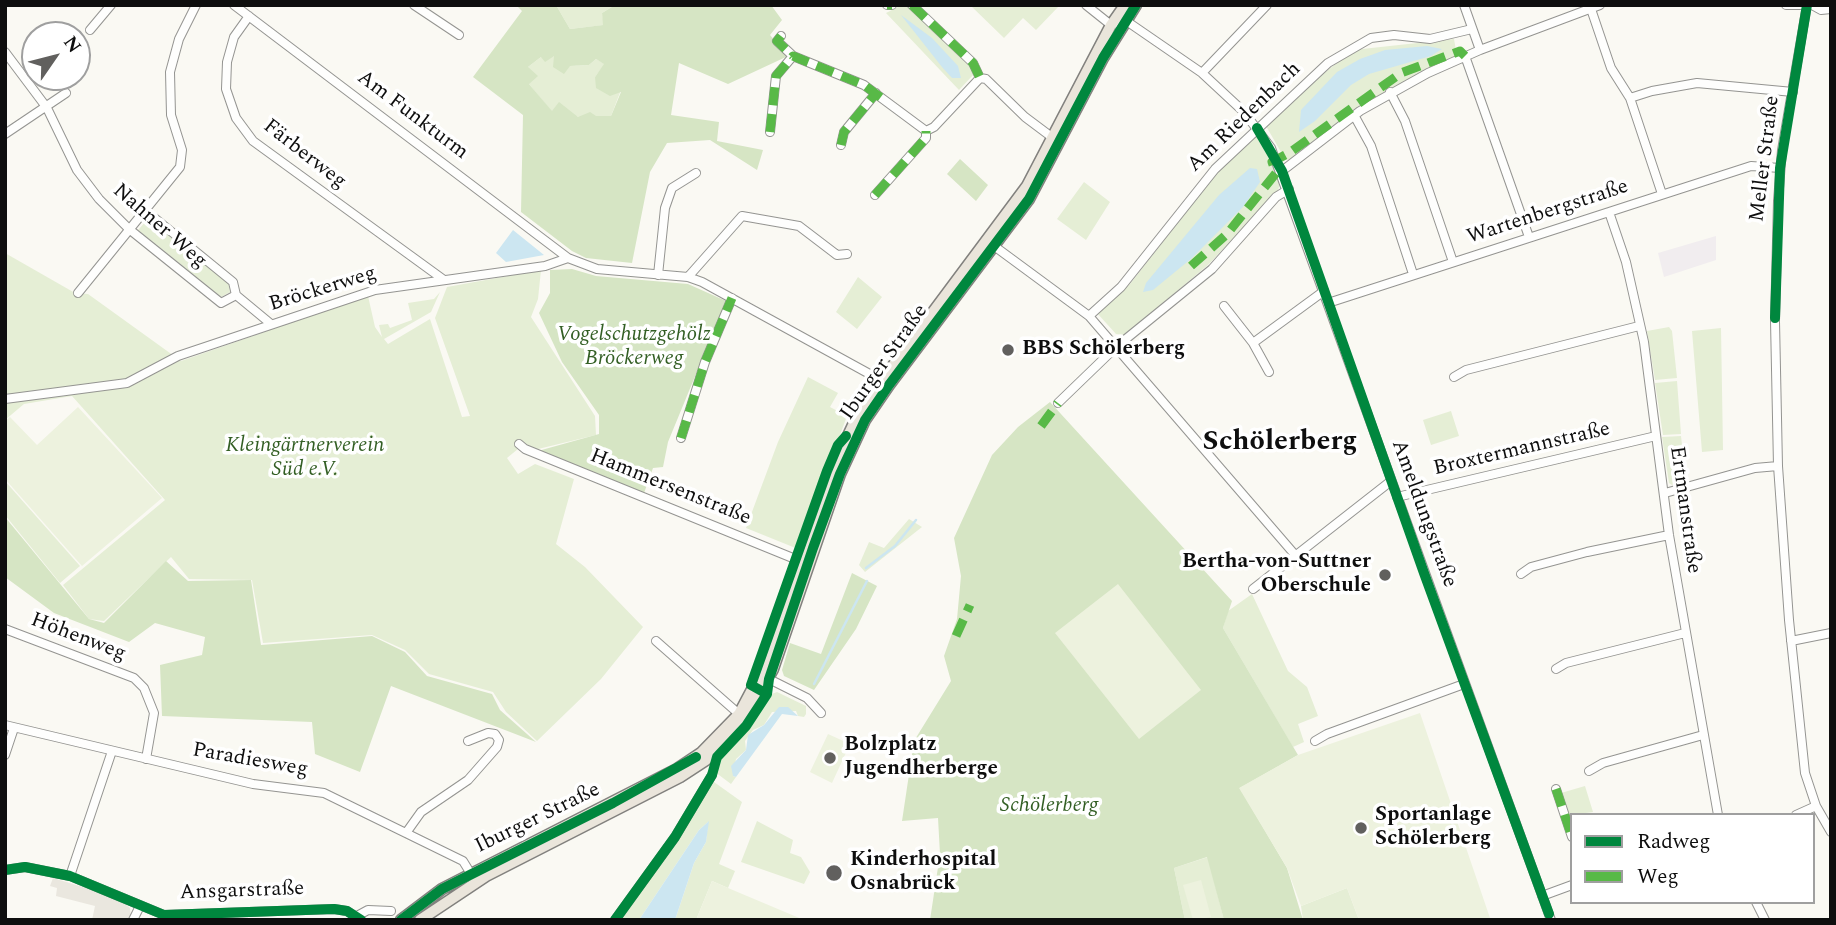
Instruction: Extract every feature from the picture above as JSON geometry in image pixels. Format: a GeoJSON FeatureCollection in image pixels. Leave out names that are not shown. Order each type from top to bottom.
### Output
{"type":"FeatureCollection","features":[{"type":"Feature","properties":{"kind":"main road","name":"Iburger Straße"},"geometry":{"type":"LineString","coordinates":[[991,245],[1027,186],[1111,25],[1125,5]]}},
{"type":"Feature","properties":{"kind":"main road","name":"Iburger Straße"},"geometry":{"type":"LineString","coordinates":[[420,920],[486,876],[652,793],[706,760],[745,720],[765,677],[846,436],[991,245],[1030,199],[1125,20],[1136,5]]}},
{"type":"Feature","properties":{"kind":"main road","name":"Iburger Straße"},"geometry":{"type":"LineString","coordinates":[[401,920],[442,889],[677,769],[701,753],[739,714],[765,677]]}},
{"type":"Feature","properties":{"kind":"street"},"geometry":{"type":"LineString","coordinates":[[91,29],[111,5]]}},
{"type":"Feature","properties":{"kind":"street"},"geometry":{"type":"LineString","coordinates":[[78,293],[180,167],[182,150],[171,115],[170,72],[179,39],[196,5]]}},
{"type":"Feature","properties":{"kind":"street","name":"Am Funkturm"},"geometry":{"type":"LineString","coordinates":[[233,5],[568,258]]}},
{"type":"Feature","properties":{"kind":"street"},"geometry":{"type":"LineString","coordinates":[[414,5],[459,35]]}},
{"type":"Feature","properties":{"kind":"street"},"geometry":{"type":"LineString","coordinates":[[912,5],[973,63],[980,78]]}},
{"type":"Feature","properties":{"kind":"street"},"geometry":{"type":"LineString","coordinates":[[1086,5],[1111,25],[1125,20]]}},
{"type":"Feature","properties":{"kind":"street"},"geometry":{"type":"LineString","coordinates":[[1202,73],[1267,5]]}},
{"type":"Feature","properties":{"kind":"street"},"geometry":{"type":"LineString","coordinates":[[1464,5],[1480,50]]}},
{"type":"Feature","properties":{"kind":"street"},"geometry":{"type":"LineString","coordinates":[[1786,5],[1800,5]]}},
{"type":"Feature","properties":{"kind":"street"},"geometry":{"type":"LineString","coordinates":[[1810,5],[1821,10],[1831,9]]}},
{"type":"Feature","properties":{"kind":"street","name":"Meller Straße"},"geometry":{"type":"LineString","coordinates":[[1810,5],[1780,168],[1775,318],[1778,466],[1791,641],[1805,773],[1816,806],[1831,832]]}},
{"type":"Feature","properties":{"kind":"street"},"geometry":{"type":"LineString","coordinates":[[1282,172],[1354,116],[1390,92],[1480,50],[1596,7],[1611,68],[1630,98],[1662,194]]}},
{"type":"Feature","properties":{"kind":"street","name":"Färberweg"},"geometry":{"type":"LineString","coordinates":[[249,16],[234,37],[227,62],[226,89],[236,118],[253,141],[444,281]]}},
{"type":"Feature","properties":{"kind":"street","name":"Ameldungstraße"},"geometry":{"type":"LineString","coordinates":[[1125,20],[1202,73],[1233,100],[1258,128],[1282,172],[1542,895],[1547,918]]}},
{"type":"Feature","properties":{"kind":"street","name":"Am Riedenbach"},"geometry":{"type":"LineString","coordinates":[[1088,316],[1121,287],[1195,192],[1328,63],[1360,43],[1394,34],[1430,40],[1472,29]]}},
{"type":"Feature","properties":{"kind":"street"},"geometry":{"type":"LineString","coordinates":[[781,36],[777,41],[793,56],[864,85],[926,131]]}},
{"type":"Feature","properties":{"kind":"street","name":"Nahner Weg"},"geometry":{"type":"LineString","coordinates":[[5,52],[47,108],[77,170],[129,229],[221,303],[236,295]]}},
{"type":"Feature","properties":{"kind":"street"},"geometry":{"type":"LineString","coordinates":[[770,132],[776,76],[793,56]]}},
{"type":"Feature","properties":{"kind":"street"},"geometry":{"type":"LineString","coordinates":[[1465,57],[1529,237]]}},
{"type":"Feature","properties":{"kind":"street"},"geometry":{"type":"LineString","coordinates":[[926,131],[934,127],[980,78]]}},
{"type":"Feature","properties":{"kind":"street"},"geometry":{"type":"LineString","coordinates":[[980,78],[986,79],[1053,138]]}},
{"type":"Feature","properties":{"kind":"street"},"geometry":{"type":"LineString","coordinates":[[1630,98],[1697,83],[1793,92]]}},
{"type":"Feature","properties":{"kind":"street"},"geometry":{"type":"LineString","coordinates":[[1390,92],[1405,121],[1453,262]]}},
{"type":"Feature","properties":{"kind":"street"},"geometry":{"type":"LineString","coordinates":[[5,134],[66,93]]}},
{"type":"Feature","properties":{"kind":"street"},"geometry":{"type":"LineString","coordinates":[[841,145],[845,132],[876,93]]}},
{"type":"Feature","properties":{"kind":"street"},"geometry":{"type":"LineString","coordinates":[[1354,116],[1371,146],[1413,274]]}},
{"type":"Feature","properties":{"kind":"street"},"geometry":{"type":"LineString","coordinates":[[875,195],[926,138],[926,131]]}},
{"type":"Feature","properties":{"kind":"street","name":"Wartenbergstraße"},"geometry":{"type":"LineString","coordinates":[[1328,303],[1751,166],[1780,168]]}},
{"type":"Feature","properties":{"kind":"street"},"geometry":{"type":"LineString","coordinates":[[658,275],[665,208],[672,188],[696,173]]}},
{"type":"Feature","properties":{"kind":"street"},"geometry":{"type":"LineString","coordinates":[[1058,404],[1116,347],[1212,269],[1276,197],[1289,190]]}},
{"type":"Feature","properties":{"kind":"street","name":"Nahner Weg"},"geometry":{"type":"LineString","coordinates":[[146,211],[233,282],[236,295],[271,324]]}},
{"type":"Feature","properties":{"kind":"street","name":"Ertmanstraße"},"geometry":{"type":"LineString","coordinates":[[1609,212],[1626,262],[1644,342],[1669,535],[1718,813]]}},
{"type":"Feature","properties":{"kind":"street"},"geometry":{"type":"LineString","coordinates":[[688,277],[742,216],[799,226],[836,255],[847,254]]}},
{"type":"Feature","properties":{"kind":"street"},"geometry":{"type":"LineString","coordinates":[[991,245],[1088,316],[1296,556]]}},
{"type":"Feature","properties":{"kind":"street"},"geometry":{"type":"LineString","coordinates":[[568,258],[597,269],[688,277],[732,298],[885,382]]}},
{"type":"Feature","properties":{"kind":"street","name":"Bröckerweg"},"geometry":{"type":"LineString","coordinates":[[5,400],[127,383],[178,356],[375,290],[559,263],[568,258]]}},
{"type":"Feature","properties":{"kind":"street"},"geometry":{"type":"LineString","coordinates":[[1253,344],[1324,290]]}},
{"type":"Feature","properties":{"kind":"street"},"geometry":{"type":"LineString","coordinates":[[681,438],[705,362],[732,298]]}},
{"type":"Feature","properties":{"kind":"street"},"geometry":{"type":"LineString","coordinates":[[1224,306],[1253,344],[1269,372]]}},
{"type":"Feature","properties":{"kind":"street"},"geometry":{"type":"LineString","coordinates":[[1454,377],[1466,370],[1639,326]]}},
{"type":"Feature","properties":{"kind":"street","name":"Broxtermannstraße"},"geometry":{"type":"LineString","coordinates":[[1397,497],[1656,436]]}},
{"type":"Feature","properties":{"kind":"street","name":"Hammersenstraße"},"geometry":{"type":"LineString","coordinates":[[519,444],[804,562]]}},
{"type":"Feature","properties":{"kind":"street"},"geometry":{"type":"LineString","coordinates":[[1665,494],[1755,468],[1778,466]]}},
{"type":"Feature","properties":{"kind":"street"},"geometry":{"type":"LineString","coordinates":[[1253,589],[1391,481]]}},
{"type":"Feature","properties":{"kind":"street"},"geometry":{"type":"LineString","coordinates":[[1521,574],[1531,568],[1587,552],[1669,535]]}},
{"type":"Feature","properties":{"kind":"street","name":"Höhenweg"},"geometry":{"type":"LineString","coordinates":[[5,629],[134,678],[144,688],[154,713],[146,759]]}},
{"type":"Feature","properties":{"kind":"street"},"geometry":{"type":"LineString","coordinates":[[1556,669],[1577,660],[1685,633]]}},
{"type":"Feature","properties":{"kind":"street"},"geometry":{"type":"LineString","coordinates":[[1791,641],[1831,633]]}},
{"type":"Feature","properties":{"kind":"street"},"geometry":{"type":"LineString","coordinates":[[656,640],[739,714]]}},
{"type":"Feature","properties":{"kind":"street"},"geometry":{"type":"LineString","coordinates":[[765,677],[807,698],[821,713]]}},
{"type":"Feature","properties":{"kind":"street"},"geometry":{"type":"LineString","coordinates":[[1315,741],[1327,734],[1464,684]]}},
{"type":"Feature","properties":{"kind":"street"},"geometry":{"type":"LineString","coordinates":[[5,755],[10,727]]}},
{"type":"Feature","properties":{"kind":"street","name":"Paradiesweg"},"geometry":{"type":"LineString","coordinates":[[10,727],[253,784],[324,793],[463,861],[471,874]]}},
{"type":"Feature","properties":{"kind":"street"},"geometry":{"type":"LineString","coordinates":[[407,833],[421,812],[468,779],[497,747],[499,740],[495,734],[488,733],[468,741]]}},
{"type":"Feature","properties":{"kind":"street"},"geometry":{"type":"LineString","coordinates":[[1588,771],[1603,762],[1703,735]]}},
{"type":"Feature","properties":{"kind":"street"},"geometry":{"type":"LineString","coordinates":[[70,876],[112,751]]}},
{"type":"Feature","properties":{"kind":"street"},"geometry":{"type":"LineString","coordinates":[[615,920],[675,837],[712,775]]}},
{"type":"Feature","properties":{"kind":"street"},"geometry":{"type":"LineString","coordinates":[[1556,789],[1570,831]]}},
{"type":"Feature","properties":{"kind":"street"},"geometry":{"type":"LineString","coordinates":[[1800,813],[1816,806]]}},
{"type":"Feature","properties":{"kind":"street","name":"Ansgarstraße"},"geometry":{"type":"LineString","coordinates":[[5,870],[25,867],[70,876],[164,915],[324,908],[346,911],[359,918],[368,910],[391,911]]}},
{"type":"Feature","properties":{"kind":"street"},"geometry":{"type":"LineString","coordinates":[[1542,895],[1570,885]]}},
{"type":"Feature","properties":{"kind":"street"},"geometry":{"type":"LineString","coordinates":[[1757,904],[1765,920]]}},
{"type":"Feature","properties":{"kind":"street"},"geometry":{"type":"LineString","coordinates":[[133,920],[139,906]]}},
{"type":"Feature","properties":{"kind":"shaded area"},"geometry":{"type":"Polygon","coordinates":[[[1716,236],[1716,260],[1664,277],[1658,253],[1716,236]]]}},
{"type":"Feature","properties":{"kind":"shaded area"},"geometry":{"type":"Polygon","coordinates":[[[53,878],[96,891],[125,904],[130,908],[131,918],[92,920],[95,906],[56,896],[57,888],[50,886],[53,878]]]}},
{"type":"Feature","properties":{"kind":"green space"},"geometry":{"type":"Polygon","coordinates":[[[516,5],[556,5],[570,29],[603,25],[602,13],[615,5],[771,5],[782,20],[770,35],[788,56],[728,84],[679,63],[671,115],[719,122],[717,141],[763,150],[757,170],[710,140],[667,143],[650,172],[632,263],[586,258],[572,251],[521,212],[523,115],[473,77],[522,11],[516,5]],[[554,56],[545,62],[541,57],[528,67],[538,76],[529,84],[552,111],[559,102],[578,117],[590,112],[596,116],[611,116],[621,92],[610,96],[596,88],[595,77],[604,64],[596,59],[589,65],[570,66],[564,74],[553,67],[554,56]]]}},
{"type":"Feature","properties":{"kind":"green space"},"geometry":{"type":"Polygon","coordinates":[[[556,5],[615,5],[602,13],[604,25],[570,29],[556,5]]]}},
{"type":"Feature","properties":{"kind":"green space"},"geometry":{"type":"Polygon","coordinates":[[[906,5],[970,67],[974,74],[959,90],[886,13],[906,5]]]}},
{"type":"Feature","properties":{"kind":"green space"},"geometry":{"type":"Polygon","coordinates":[[[970,5],[1060,5],[1036,30],[1023,18],[1004,38],[970,5]]]}},
{"type":"Feature","properties":{"kind":"green space"},"geometry":{"type":"Polygon","coordinates":[[[1454,39],[1457,56],[1389,89],[1291,160],[1285,159],[1266,126],[1293,98],[1353,50],[1454,39]]]}},
{"type":"Feature","properties":{"kind":"green space"},"geometry":{"type":"Polygon","coordinates":[[[554,56],[570,66],[589,65],[596,59],[605,64],[595,77],[621,90],[611,116],[579,117],[552,112],[529,84],[528,67],[541,57],[554,56]]]}},
{"type":"Feature","properties":{"kind":"green space"},"geometry":{"type":"Polygon","coordinates":[[[1256,136],[1280,184],[1278,190],[1209,264],[1125,335],[1116,334],[1097,313],[1130,284],[1222,166],[1256,136]]]}},
{"type":"Feature","properties":{"kind":"green space"},"geometry":{"type":"Polygon","coordinates":[[[960,159],[988,185],[976,201],[947,174],[960,159]]]}},
{"type":"Feature","properties":{"kind":"green space"},"geometry":{"type":"Polygon","coordinates":[[[1084,182],[1110,202],[1086,240],[1057,219],[1084,182]]]}},
{"type":"Feature","properties":{"kind":"green space"},"geometry":{"type":"Polygon","coordinates":[[[148,219],[229,284],[230,292],[221,297],[138,230],[148,219]]]}},
{"type":"Feature","properties":{"kind":"green space","name":"Kleingärtnerverein Süd e.V."},"geometry":{"type":"Polygon","coordinates":[[[5,253],[75,293],[88,294],[181,361],[368,296],[375,327],[382,337],[379,325],[388,324],[390,328],[412,320],[408,303],[434,299],[440,292],[431,312],[384,339],[388,344],[430,319],[462,417],[470,416],[435,318],[447,287],[541,270],[538,299],[531,317],[595,416],[596,435],[534,450],[524,444],[507,458],[518,474],[535,464],[574,479],[556,544],[585,567],[643,627],[601,679],[537,741],[506,712],[493,692],[429,674],[405,650],[372,635],[263,643],[252,580],[189,579],[171,557],[104,621],[89,619],[63,585],[165,500],[72,396],[24,404],[5,420],[5,253]]]}},
{"type":"Feature","properties":{"kind":"green space","name":"Vogelschutzgehölz Bröckerweg"},"geometry":{"type":"Polygon","coordinates":[[[572,269],[596,276],[688,284],[726,301],[668,442],[663,467],[653,468],[643,496],[538,451],[599,434],[599,415],[562,362],[539,313],[550,293],[550,270],[572,269]]]}},
{"type":"Feature","properties":{"kind":"green space"},"geometry":{"type":"Polygon","coordinates":[[[858,277],[882,297],[857,329],[836,312],[858,277]]]}},
{"type":"Feature","properties":{"kind":"green space"},"geometry":{"type":"Polygon","coordinates":[[[1669,327],[1672,331],[1677,378],[1655,380],[1647,331],[1669,327]]]}},
{"type":"Feature","properties":{"kind":"green space"},"geometry":{"type":"Polygon","coordinates":[[[1721,328],[1723,450],[1702,452],[1692,331],[1721,328]]]}},
{"type":"Feature","properties":{"kind":"green space"},"geometry":{"type":"Polygon","coordinates":[[[808,377],[838,393],[830,407],[847,416],[798,549],[746,528],[778,442],[808,377]]]}},
{"type":"Feature","properties":{"kind":"green space"},"geometry":{"type":"Polygon","coordinates":[[[1677,381],[1681,434],[1663,435],[1655,383],[1677,381]]]}},
{"type":"Feature","properties":{"kind":"green space","name":"Schölerberg"},"geometry":{"type":"Polygon","coordinates":[[[1050,402],[1232,601],[1223,628],[1298,755],[1240,788],[1287,868],[1303,920],[1224,920],[1207,857],[1174,868],[1185,920],[930,920],[940,854],[938,818],[902,821],[914,741],[951,681],[944,656],[957,619],[961,576],[954,538],[992,455],[1018,427],[1050,402]]]}},
{"type":"Feature","properties":{"kind":"green space"},"geometry":{"type":"Polygon","coordinates":[[[78,407],[162,498],[82,566],[5,479],[5,421],[10,417],[37,445],[78,407]]]}},
{"type":"Feature","properties":{"kind":"green space"},"geometry":{"type":"Polygon","coordinates":[[[1451,411],[1459,436],[1431,445],[1423,420],[1451,411]]]}},
{"type":"Feature","properties":{"kind":"green space"},"geometry":{"type":"Polygon","coordinates":[[[1681,436],[1686,480],[1672,485],[1669,483],[1662,437],[1681,436]]]}},
{"type":"Feature","properties":{"kind":"green space"},"geometry":{"type":"Polygon","coordinates":[[[5,481],[80,566],[60,583],[5,515],[5,481]]]}},
{"type":"Feature","properties":{"kind":"green space"},"geometry":{"type":"Polygon","coordinates":[[[5,517],[89,619],[104,623],[166,561],[188,581],[251,580],[261,645],[372,636],[405,652],[427,676],[492,694],[500,710],[536,742],[391,686],[360,772],[315,754],[312,722],[162,716],[160,665],[202,655],[205,637],[155,623],[129,642],[54,613],[5,577],[5,517]]]}},
{"type":"Feature","properties":{"kind":"green space"},"geometry":{"type":"Polygon","coordinates":[[[909,519],[922,527],[865,572],[859,565],[869,542],[884,548],[909,519]]]}},
{"type":"Feature","properties":{"kind":"green space"},"geometry":{"type":"Polygon","coordinates":[[[852,573],[877,586],[856,629],[814,690],[784,676],[782,670],[790,643],[821,654],[852,573]]]}},
{"type":"Feature","properties":{"kind":"green space"},"geometry":{"type":"Polygon","coordinates":[[[1118,584],[1201,690],[1139,739],[1055,633],[1118,584]]]}},
{"type":"Feature","properties":{"kind":"green space"},"geometry":{"type":"Polygon","coordinates":[[[1252,594],[1288,671],[1307,687],[1318,716],[1298,724],[1304,742],[1293,747],[1223,628],[1228,611],[1252,594]]]}},
{"type":"Feature","properties":{"kind":"green space"},"geometry":{"type":"Polygon","coordinates":[[[777,692],[806,706],[806,714],[804,717],[798,716],[796,711],[772,712],[764,725],[753,730],[745,741],[746,750],[736,759],[733,776],[736,777],[731,784],[715,772],[719,759],[748,727],[769,695],[777,692]]]}},
{"type":"Feature","properties":{"kind":"green space","name":"Sportanlage Schölerberg"},"geometry":{"type":"Polygon","coordinates":[[[1420,713],[1490,918],[1359,920],[1347,888],[1301,906],[1287,868],[1239,788],[1298,755],[1420,713]]]}},
{"type":"Feature","properties":{"kind":"green space","name":"Bolzplatz Jugendherberge"},"geometry":{"type":"Polygon","coordinates":[[[828,734],[850,744],[832,783],[810,772],[828,734]]]}},
{"type":"Feature","properties":{"kind":"green space"},"geometry":{"type":"Polygon","coordinates":[[[714,782],[742,802],[719,864],[735,871],[728,888],[712,881],[696,920],[675,920],[694,863],[706,842],[708,822],[699,830],[639,920],[620,920],[714,782]]]}},
{"type":"Feature","properties":{"kind":"green space"},"geometry":{"type":"Polygon","coordinates":[[[1585,786],[1593,812],[1570,813],[1570,820],[1561,793],[1585,786]]]}},
{"type":"Feature","properties":{"kind":"green space"},"geometry":{"type":"Polygon","coordinates":[[[757,821],[793,840],[790,853],[801,857],[810,872],[804,884],[741,862],[757,821]]]}},
{"type":"Feature","properties":{"kind":"green space"},"geometry":{"type":"Polygon","coordinates":[[[1208,857],[1224,920],[1185,920],[1174,868],[1208,857]]]}},
{"type":"Feature","properties":{"kind":"green space"},"geometry":{"type":"Polygon","coordinates":[[[1201,880],[1211,917],[1193,920],[1183,885],[1201,880]]]}},
{"type":"Feature","properties":{"kind":"green space"},"geometry":{"type":"Polygon","coordinates":[[[712,881],[728,888],[804,920],[696,920],[712,881]]]}},
{"type":"Feature","properties":{"kind":"green space"},"geometry":{"type":"Polygon","coordinates":[[[1347,888],[1359,920],[1303,920],[1301,906],[1347,888]]]}},
{"type":"Feature","properties":{"kind":"water"},"geometry":{"type":"Polygon","coordinates":[[[901,15],[932,38],[958,66],[961,78],[952,78],[901,15]]]}},
{"type":"Feature","properties":{"kind":"water"},"geometry":{"type":"Polygon","coordinates":[[[1427,46],[1442,49],[1431,56],[1369,74],[1351,85],[1315,121],[1299,132],[1301,110],[1337,72],[1360,59],[1385,50],[1427,46]]]}},
{"type":"Feature","properties":{"kind":"water"},"geometry":{"type":"Polygon","coordinates":[[[1250,168],[1257,169],[1260,182],[1243,207],[1192,258],[1153,290],[1143,292],[1146,283],[1219,195],[1250,168]]]}},
{"type":"Feature","properties":{"kind":"water"},"geometry":{"type":"Polygon","coordinates":[[[513,230],[544,255],[506,262],[496,253],[513,230]]]}},
{"type":"Feature","properties":{"kind":"water"},"geometry":{"type":"Polygon","coordinates":[[[779,707],[788,707],[798,716],[782,714],[736,777],[733,776],[731,766],[746,750],[748,735],[764,725],[779,707]]]}},
{"type":"Feature","properties":{"kind":"water"},"geometry":{"type":"Polygon","coordinates":[[[709,821],[706,842],[694,863],[675,920],[639,920],[699,830],[709,821]]]}},
{"type":"Feature","properties":{"kind":"waterway"},"geometry":{"type":"LineString","coordinates":[[866,568],[895,546],[916,520]]}},
{"type":"Feature","properties":{"kind":"waterway"},"geometry":{"type":"LineString","coordinates":[[814,684],[867,581]]}},
{"type":"Feature","properties":{"kind":"marked path"},"geometry":{"type":"LineString","coordinates":[[887,5],[892,5]]}},
{"type":"Feature","properties":{"kind":"marked path"},"geometry":{"type":"LineString","coordinates":[[912,5],[973,63],[980,78]]}},
{"type":"Feature","properties":{"kind":"marked path"},"geometry":{"type":"LineString","coordinates":[[781,36],[777,41],[793,56]]}},
{"type":"Feature","properties":{"kind":"marked path"},"geometry":{"type":"LineString","coordinates":[[1191,266],[1227,234],[1276,173],[1272,162],[1289,153],[1401,73],[1460,51],[1465,56]]}},
{"type":"Feature","properties":{"kind":"marked path"},"geometry":{"type":"LineString","coordinates":[[770,132],[776,76],[793,56],[864,85],[884,100]]}},
{"type":"Feature","properties":{"kind":"marked path"},"geometry":{"type":"LineString","coordinates":[[841,145],[844,132],[876,93]]}},
{"type":"Feature","properties":{"kind":"marked path"},"geometry":{"type":"LineString","coordinates":[[875,195],[926,138],[926,131]]}},
{"type":"Feature","properties":{"kind":"marked path"},"geometry":{"type":"LineString","coordinates":[[681,438],[705,362],[732,298]]}},
{"type":"Feature","properties":{"kind":"marked path"},"geometry":{"type":"LineString","coordinates":[[1041,426],[1058,403]]}},
{"type":"Feature","properties":{"kind":"marked path"},"geometry":{"type":"LineString","coordinates":[[956,636],[970,605]]}},
{"type":"Feature","properties":{"kind":"marked path"},"geometry":{"type":"LineString","coordinates":[[1556,789],[1570,831]]}},
{"type":"Feature","properties":{"kind":"cycle path"},"geometry":{"type":"LineString","coordinates":[[615,920],[675,837],[712,775],[717,757],[746,726],[767,694],[769,679],[813,548],[840,474],[865,420],[1029,199],[1103,58],[1136,5]]}},
{"type":"Feature","properties":{"kind":"cycle path"},"geometry":{"type":"LineString","coordinates":[[1775,318],[1780,168],[1807,5]]}},
{"type":"Feature","properties":{"kind":"cycle path"},"geometry":{"type":"LineString","coordinates":[[1257,128],[1282,171],[1424,573],[1549,914]]}},
{"type":"Feature","properties":{"kind":"cycle path"},"geometry":{"type":"LineString","coordinates":[[767,694],[751,685],[827,471],[838,445],[846,436]]}},
{"type":"Feature","properties":{"kind":"cycle path"},"geometry":{"type":"LineString","coordinates":[[401,920],[442,889],[613,803],[696,757]]}},
{"type":"Feature","properties":{"kind":"cycle path"},"geometry":{"type":"LineString","coordinates":[[5,870],[25,867],[70,876],[164,915],[334,909],[347,911],[361,920]]}},
{"type":"Feature","properties":{"kind":"place","name":"BBS Schölerberg"},"geometry":{"type":"Point","coordinates":[1008,350]}},
{"type":"Feature","properties":{"kind":"place","name":"Bertha-von-Suttner Oberschule"},"geometry":{"type":"Point","coordinates":[1385,575]}},
{"type":"Feature","properties":{"kind":"place","name":"Bolzplatz Jugendherberge"},"geometry":{"type":"Point","coordinates":[830,758]}},
{"type":"Feature","properties":{"kind":"place","name":"Sportanlage Schölerberg"},"geometry":{"type":"Point","coordinates":[1361,828]}},
{"type":"Feature","properties":{"kind":"place","name":"Kinderhospital Osnabrück"},"geometry":{"type":"Point","coordinates":[834,873]}},
{"type":"Feature","properties":{"kind":"district","name":"Schölerberg"},"geometry":{"type":"Point","coordinates":[1280,444]}}]}
